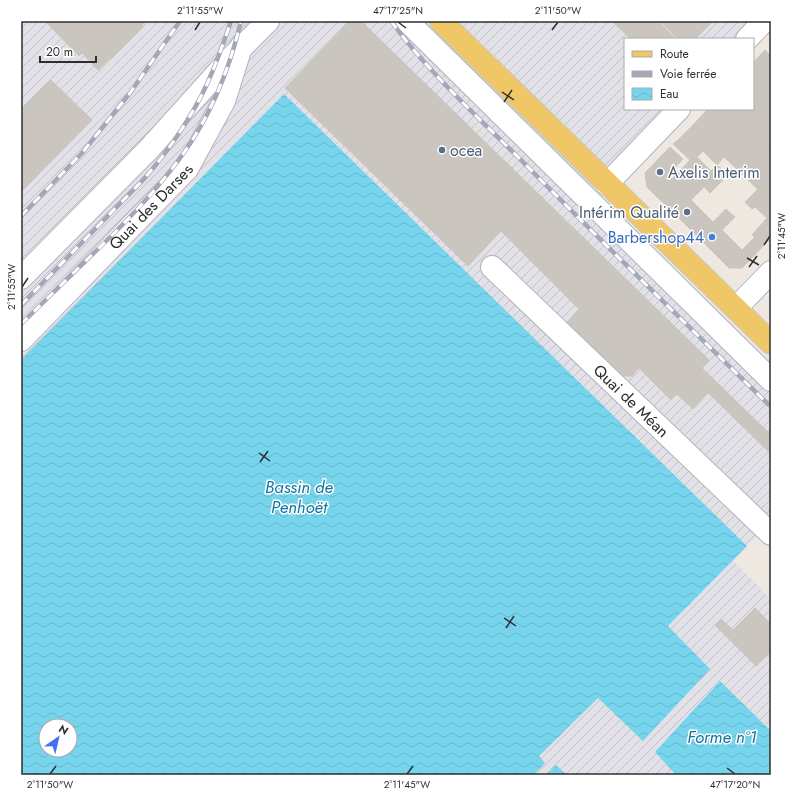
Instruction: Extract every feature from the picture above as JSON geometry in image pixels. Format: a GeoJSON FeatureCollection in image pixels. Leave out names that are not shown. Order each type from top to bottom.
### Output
{"type":"FeatureCollection","features":[{"type":"Feature","properties":{"kind":"main road"},"geometry":{"type":"LineString","coordinates":[[441,21],[771,343]]}},
{"type":"Feature","properties":{"kind":"street","name":"Quai des Darses"},"geometry":{"type":"LineString","coordinates":[[21,278],[148,150],[242,47],[268,21]]}},
{"type":"Feature","properties":{"kind":"street"},"geometry":{"type":"LineString","coordinates":[[407,21],[771,380]]}},
{"type":"Feature","properties":{"kind":"street"},"geometry":{"type":"LineString","coordinates":[[748,38],[764,21]]}},
{"type":"Feature","properties":{"kind":"street","name":"Quai des Darses"},"geometry":{"type":"LineString","coordinates":[[21,340],[187,169],[224,101],[242,47]]}},
{"type":"Feature","properties":{"kind":"street"},"geometry":{"type":"LineString","coordinates":[[607,184],[678,110]]}},
{"type":"Feature","properties":{"kind":"street","name":"Quai de Méan"},"geometry":{"type":"LineString","coordinates":[[492,266],[771,534]]}},
{"type":"Feature","properties":{"kind":"street"},"geometry":{"type":"LineString","coordinates":[[736,308],[771,272]]}},
{"type":"Feature","properties":{"kind":"shaded area","name":"Bassin de Penhoët"},"geometry":{"type":"Polygon","coordinates":[[[21,21],[753,21],[737,38],[624,38],[624,110],[668,110],[579,204],[771,390],[771,521],[733,561],[771,599],[771,775],[21,775],[21,21]]]}},
{"type":"Feature","properties":{"kind":"water","name":"Bassin de Penhoët"},"geometry":{"type":"Polygon","coordinates":[[[284,94],[747,546],[668,626],[710,669],[643,741],[598,698],[539,756],[545,763],[534,775],[21,775],[21,360],[284,94]]]}},
{"type":"Feature","properties":{"kind":"water","name":"Forme n°1"},"geometry":{"type":"Polygon","coordinates":[[[720,681],[771,731],[771,775],[676,775],[655,752],[720,681]]]}},
{"type":"Feature","properties":{"kind":"water"},"geometry":{"type":"Polygon","coordinates":[[[556,765],[567,775],[546,775],[556,765]]]}},
{"type":"Feature","properties":{"kind":"building"},"geometry":{"type":"Polygon","coordinates":[[[45,21],[146,21],[111,59],[110,58],[98,70],[82,53],[79,56],[45,21]]]}},
{"type":"Feature","properties":{"kind":"building"},"geometry":{"type":"Polygon","coordinates":[[[350,21],[361,21],[709,360],[693,378],[708,393],[693,409],[677,394],[671,400],[639,368],[632,376],[621,376],[566,323],[579,309],[501,231],[468,266],[285,88],[350,21]]]}},
{"type":"Feature","properties":{"kind":"building"},"geometry":{"type":"Polygon","coordinates":[[[612,21],[658,21],[675,38],[630,38],[612,21]]]}},
{"type":"Feature","properties":{"kind":"building"},"geometry":{"type":"Polygon","coordinates":[[[660,21],[713,21],[696,38],[677,38],[660,21]]]}},
{"type":"Feature","properties":{"kind":"building"},"geometry":{"type":"Polygon","coordinates":[[[765,50],[771,56],[771,143],[741,173],[692,126],[707,110],[754,110],[754,62],[765,50]]]}},
{"type":"Feature","properties":{"kind":"building"},"geometry":{"type":"Polygon","coordinates":[[[51,80],[92,120],[21,192],[21,110],[51,80]]]}},
{"type":"Feature","properties":{"kind":"building"},"geometry":{"type":"Polygon","coordinates":[[[692,126],[724,157],[717,165],[703,151],[697,157],[679,139],[692,126]]]}},
{"type":"Feature","properties":{"kind":"building"},"geometry":{"type":"Polygon","coordinates":[[[679,139],[695,155],[690,160],[673,144],[679,139]]]}},
{"type":"Feature","properties":{"kind":"building"},"geometry":{"type":"Polygon","coordinates":[[[771,143],[771,202],[741,173],[771,143]]]}},
{"type":"Feature","properties":{"kind":"building"},"geometry":{"type":"Polygon","coordinates":[[[670,147],[683,159],[668,175],[672,179],[656,196],[647,187],[645,173],[670,147]]]}},
{"type":"Feature","properties":{"kind":"building"},"geometry":{"type":"Polygon","coordinates":[[[695,155],[711,171],[672,211],[656,196],[695,155]]]}},
{"type":"Feature","properties":{"kind":"building"},"geometry":{"type":"Polygon","coordinates":[[[717,165],[728,175],[710,193],[700,182],[717,165]]]}},
{"type":"Feature","properties":{"kind":"building"},"geometry":{"type":"Polygon","coordinates":[[[700,182],[704,187],[691,200],[713,222],[726,209],[730,213],[703,242],[672,211],[700,182]]]}},
{"type":"Feature","properties":{"kind":"building"},"geometry":{"type":"Polygon","coordinates":[[[758,189],[771,202],[771,238],[742,268],[729,268],[703,242],[730,213],[735,217],[722,230],[742,250],[755,237],[752,235],[767,218],[755,207],[752,209],[745,202],[758,189]]]}},
{"type":"Feature","properties":{"kind":"building"},"geometry":{"type":"Polygon","coordinates":[[[702,368],[771,435],[771,454],[693,378],[702,368]]]}},
{"type":"Feature","properties":{"kind":"building"},"geometry":{"type":"Polygon","coordinates":[[[755,608],[771,624],[771,652],[756,666],[715,625],[721,619],[733,630],[755,608]]]}},
{"type":"Feature","properties":{"kind":"railway"},"geometry":{"type":"LineString","coordinates":[[21,216],[82,153],[130,93],[180,21]]}},
{"type":"Feature","properties":{"kind":"railway"},"geometry":{"type":"LineString","coordinates":[[21,305],[143,180],[170,146],[186,122],[207,84],[231,21]]}},
{"type":"Feature","properties":{"kind":"railway"},"geometry":{"type":"LineString","coordinates":[[21,324],[131,216],[153,192],[183,154],[211,107],[231,56],[241,21]]}},
{"type":"Feature","properties":{"kind":"railway"},"geometry":{"type":"LineString","coordinates":[[391,21],[405,40],[453,93],[771,407]]}},
{"type":"Feature","properties":{"kind":"place","name":"ocea"},"geometry":{"type":"Point","coordinates":[442,150]}},
{"type":"Feature","properties":{"kind":"place","name":"Axelis Interim"},"geometry":{"type":"Point","coordinates":[660,172]}},
{"type":"Feature","properties":{"kind":"place","name":"Intérim Qualité"},"geometry":{"type":"Point","coordinates":[687,212]}},
{"type":"Feature","properties":{"kind":"place","name":"Barbershop44"},"geometry":{"type":"Point","coordinates":[712,237]}}]}
